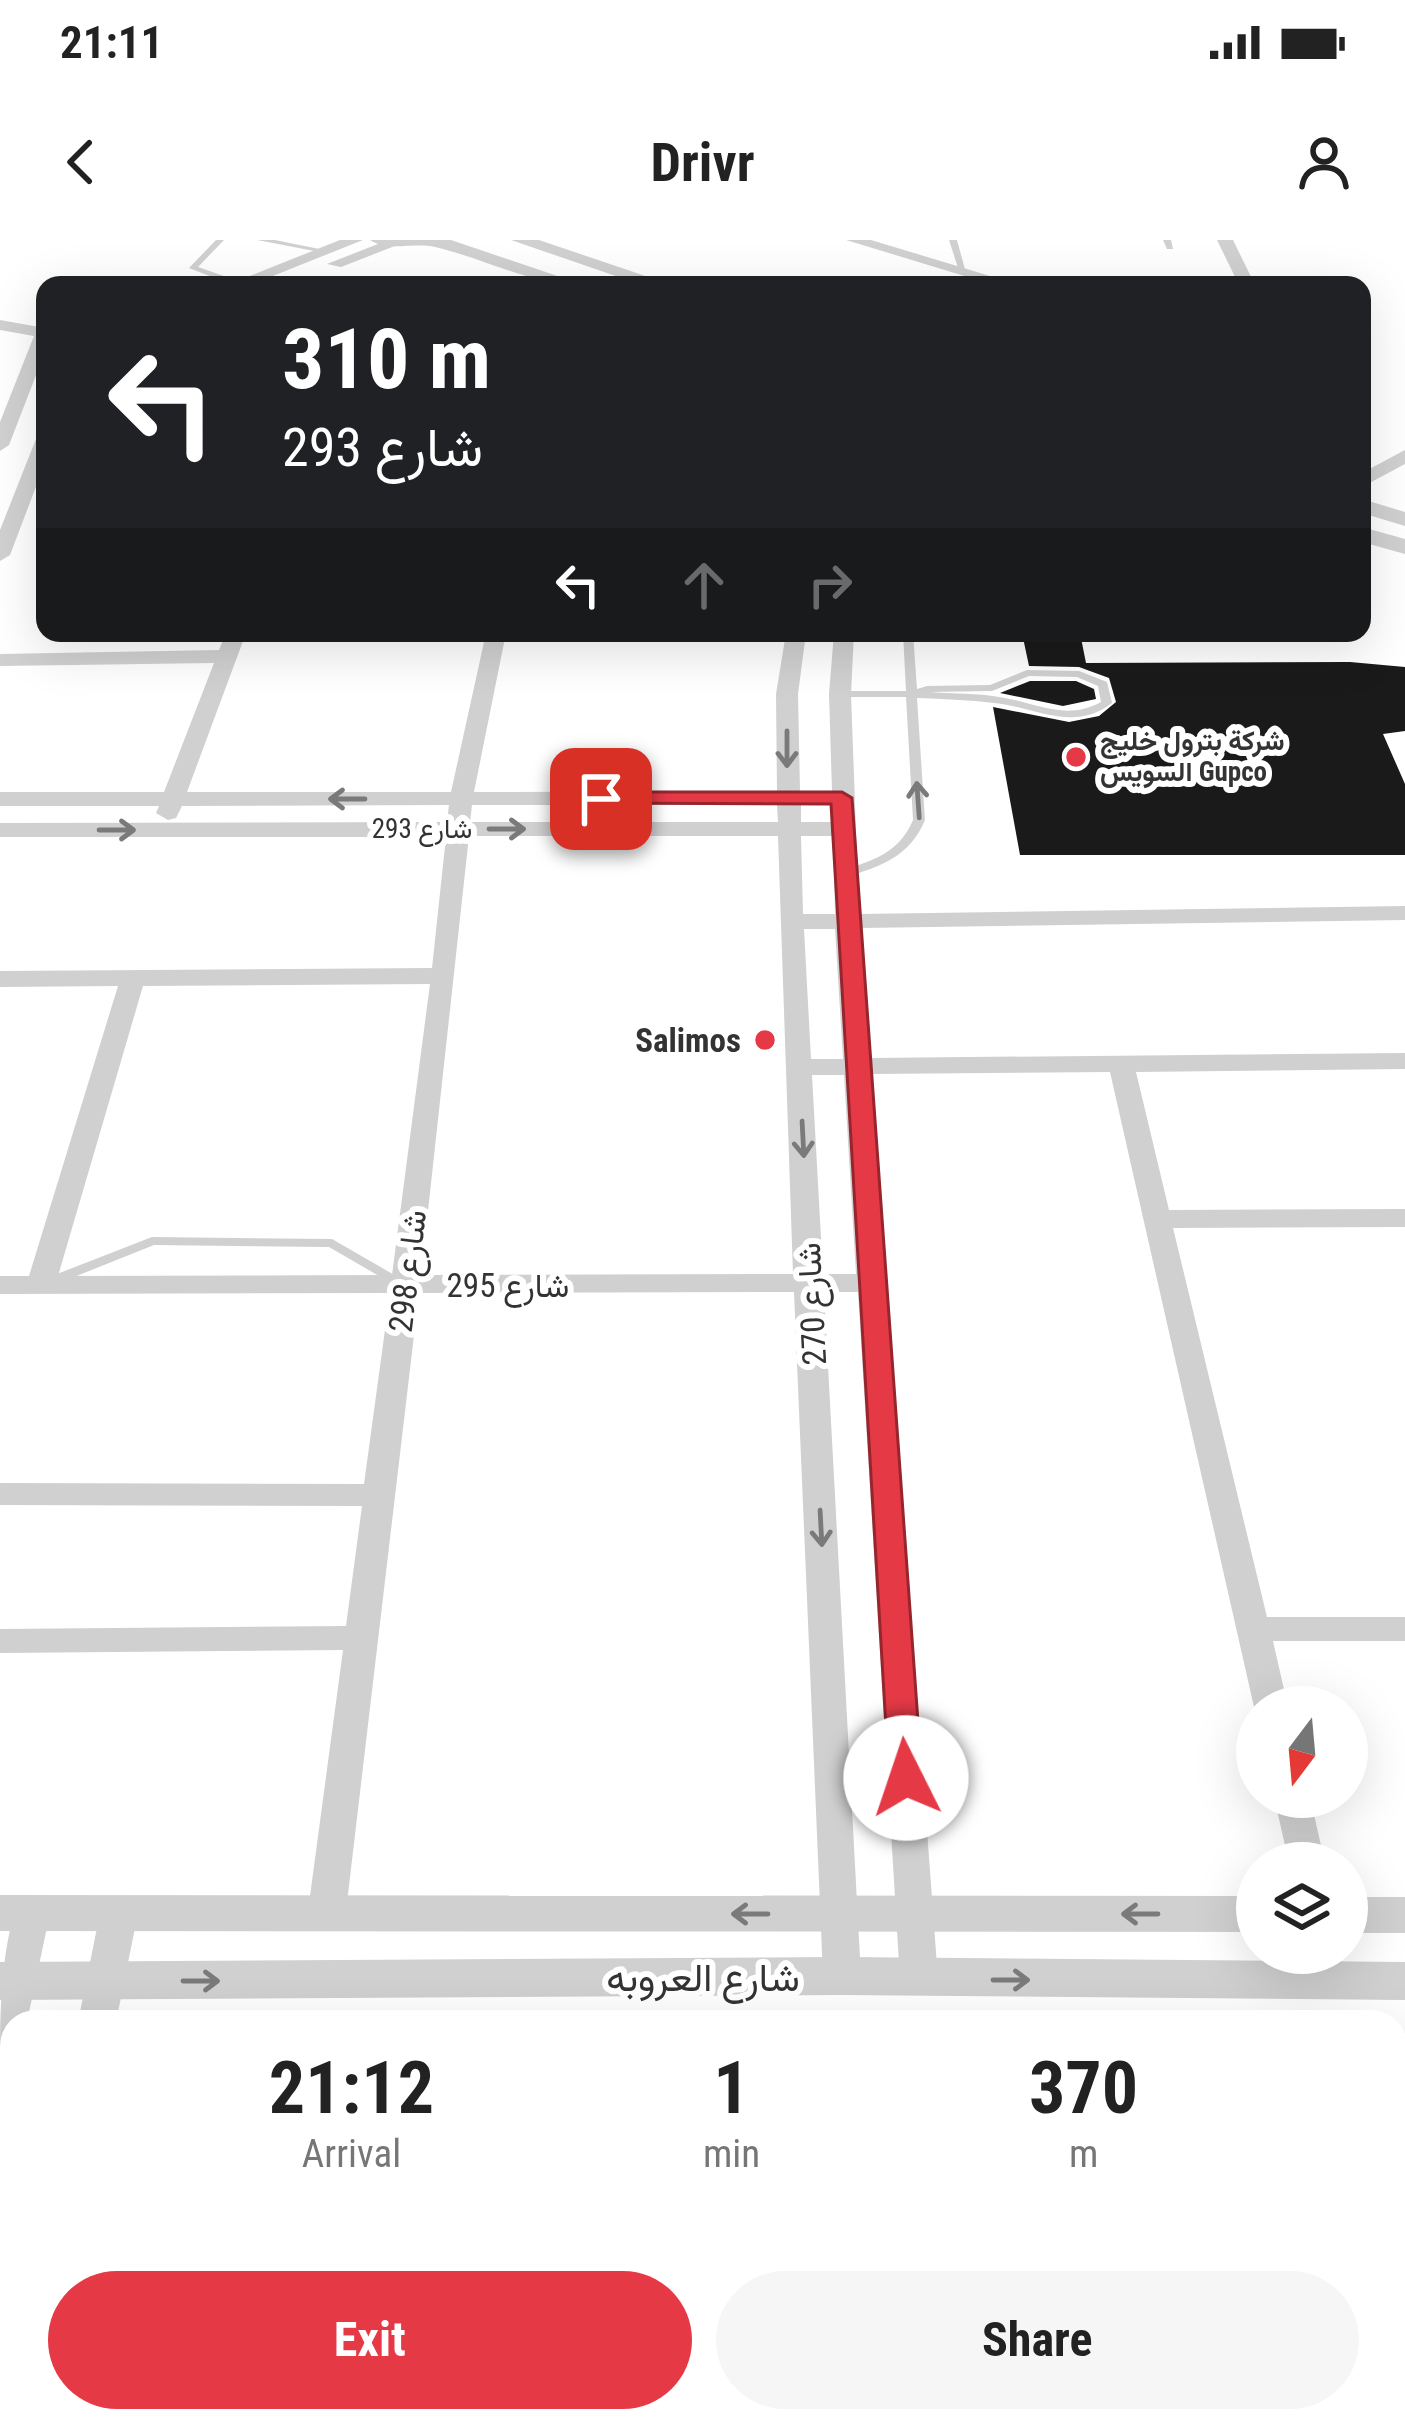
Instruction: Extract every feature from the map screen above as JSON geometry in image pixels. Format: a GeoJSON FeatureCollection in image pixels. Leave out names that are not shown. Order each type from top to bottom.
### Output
{"type":"FeatureCollection","features":[{"type":"Feature","properties":{"kind":"street"},"geometry":{"type":"LineString","coordinates":[[260,276],[355,240]]}},
{"type":"Feature","properties":{"kind":"street"},"geometry":{"type":"LineString","coordinates":[[301,276],[388,241],[432,240],[546,276]]}},
{"type":"Feature","properties":{"kind":"street"},"geometry":{"type":"LineString","coordinates":[[520,240],[634,276]]}},
{"type":"Feature","properties":{"kind":"street"},"geometry":{"type":"LineString","coordinates":[[854,240],[980,276]]}},
{"type":"Feature","properties":{"kind":"street"},"geometry":{"type":"LineString","coordinates":[[1225,240],[1243,276]]}},
{"type":"Feature","properties":{"kind":"street"},"geometry":{"type":"LineString","coordinates":[[0,308],[36,313]]}},
{"type":"Feature","properties":{"kind":"street"},"geometry":{"type":"LineString","coordinates":[[0,325],[36,338]]}},
{"type":"Feature","properties":{"kind":"street"},"geometry":{"type":"LineString","coordinates":[[0,341],[36,341]]}},
{"type":"Feature","properties":{"kind":"street"},"geometry":{"type":"LineString","coordinates":[[0,446],[36,358]]}},
{"type":"Feature","properties":{"kind":"street"},"geometry":{"type":"LineString","coordinates":[[0,555],[10,501],[36,455]]}},
{"type":"Feature","properties":{"kind":"street"},"geometry":{"type":"LineString","coordinates":[[1371,476],[1405,456]]}},
{"type":"Feature","properties":{"kind":"street"},"geometry":{"type":"LineString","coordinates":[[1371,509],[1405,519]]}},
{"type":"Feature","properties":{"kind":"street"},"geometry":{"type":"LineString","coordinates":[[1371,537],[1405,548]]}},
{"type":"Feature","properties":{"kind":"street"},"geometry":{"type":"LineString","coordinates":[[162,830],[231,642]]}},
{"type":"Feature","properties":{"kind":"street","name":"شارع 298"},"geometry":{"type":"LineString","coordinates":[[327,1912],[460,814],[494,642]]}},
{"type":"Feature","properties":{"kind":"street","name":"شارع 270"},"geometry":{"type":"LineString","coordinates":[[799,642],[842,798],[919,1979]]}},
{"type":"Feature","properties":{"kind":"street","name":"شارع 270"},"geometry":{"type":"LineString","coordinates":[[840,642],[814,694],[788,814],[842,1976]]}},
{"type":"Feature","properties":{"kind":"street"},"geometry":{"type":"LineString","coordinates":[[0,659],[224,656]]}},
{"type":"Feature","properties":{"kind":"street","name":"شارع 293"},"geometry":{"type":"LineString","coordinates":[[788,814],[842,798]]}},
{"type":"Feature","properties":{"kind":"street","name":"شارع 293"},"geometry":{"type":"LineString","coordinates":[[0,800],[172,799],[460,814],[788,814],[843,829]]}},
{"type":"Feature","properties":{"kind":"street","name":"شارع 293"},"geometry":{"type":"LineString","coordinates":[[0,830],[162,830],[460,814]]}},
{"type":"Feature","properties":{"kind":"street"},"geometry":{"type":"LineString","coordinates":[[791,922],[1405,913]]}},
{"type":"Feature","properties":{"kind":"street"},"geometry":{"type":"LineString","coordinates":[[0,979],[444,976]]}},
{"type":"Feature","properties":{"kind":"street"},"geometry":{"type":"LineString","coordinates":[[41,1285],[133,978]]}},
{"type":"Feature","properties":{"kind":"street"},"geometry":{"type":"LineString","coordinates":[[799,1067],[1405,1061]]}},
{"type":"Feature","properties":{"kind":"street"},"geometry":{"type":"LineString","coordinates":[[1120,1064],[1265,1686]]}},
{"type":"Feature","properties":{"kind":"street"},"geometry":{"type":"LineString","coordinates":[[1157,1219],[1405,1218]]}},
{"type":"Feature","properties":{"kind":"street","name":"شارع 295"},"geometry":{"type":"LineString","coordinates":[[0,1285],[871,1283]]}},
{"type":"Feature","properties":{"kind":"street"},"geometry":{"type":"LineString","coordinates":[[0,1494],[379,1495]]}},
{"type":"Feature","properties":{"kind":"street"},"geometry":{"type":"LineString","coordinates":[[1252,1629],[1405,1629]]}},
{"type":"Feature","properties":{"kind":"street"},"geometry":{"type":"LineString","coordinates":[[0,1641],[361,1638]]}},
{"type":"Feature","properties":{"kind":"street"},"geometry":{"type":"LineString","coordinates":[[8,1981],[16,1913]]}},
{"type":"Feature","properties":{"kind":"street","name":"شارع العروبه"},"geometry":{"type":"LineString","coordinates":[[16,1913],[1236,1914]]}},
{"type":"Feature","properties":{"kind":"street"},"geometry":{"type":"LineString","coordinates":[[102,2002],[119,1913]]}},
{"type":"Feature","properties":{"kind":"street"},"geometry":{"type":"LineString","coordinates":[[1368,1915],[1405,1915]]}},
{"type":"Feature","properties":{"kind":"street","name":"شارع العروبه"},"geometry":{"type":"LineString","coordinates":[[8,1981],[102,2002],[842,1976],[1405,1981]]}},
{"type":"Feature","properties":{"kind":"lane"},"geometry":{"type":"LineString","coordinates":[[214,276],[193,268],[220,240]]}},
{"type":"Feature","properties":{"kind":"lane"},"geometry":{"type":"LineString","coordinates":[[261,240],[325,251]]}},
{"type":"Feature","properties":{"kind":"lane"},"geometry":{"type":"LineString","coordinates":[[953,240],[963,271]]}},
{"type":"Feature","properties":{"kind":"lane"},"geometry":{"type":"LineString","coordinates":[[845,873],[875,864],[914,837],[919,820],[908,642]]}},
{"type":"Feature","properties":{"kind":"lane"},"geometry":{"type":"LineString","coordinates":[[814,694],[1000,700],[1046,713],[1089,713],[1107,703],[1103,684],[1079,674],[1027,673],[997,686],[910,694]]}},
{"type":"Feature","properties":{"kind":"lane"},"geometry":{"type":"LineString","coordinates":[[997,686],[1000,700]]}},
{"type":"Feature","properties":{"kind":"lane"},"geometry":{"type":"LineString","coordinates":[[41,1285],[141,1243],[174,1241],[332,1243],[405,1285]]}},
{"type":"Feature","properties":{"kind":"building","name":"شركة بترول خليج السويس Gupco"},"geometry":{"type":"Polygon","coordinates":[[[1024,642],[1082,642],[1086,663],[1350,662],[1405,667],[1405,731],[1383,734],[1405,784],[1405,855],[1020,855],[993,707],[1069,722],[1099,716],[1116,702],[1109,678],[1079,667],[1029,666],[1024,642]]]}},
{"type":"Feature","properties":{"kind":"building"},"geometry":{"type":"Polygon","coordinates":[[[1030,681],[1076,681],[1094,689],[1096,699],[1063,706],[1000,693],[1030,681]]]}},
{"type":"Feature","properties":{"kind":"place","name":"شركة بترول خليج السويس Gupco"},"geometry":{"type":"Point","coordinates":[1076,757]}},
{"type":"Feature","properties":{"kind":"place","name":"Salimos"},"geometry":{"type":"Point","coordinates":[765,1040]}},
{"type":"Feature","properties":{"kind":"route"},"geometry":{"type":"LineString","coordinates":[[601,799],[842,798],[906,1778]]}}]}
